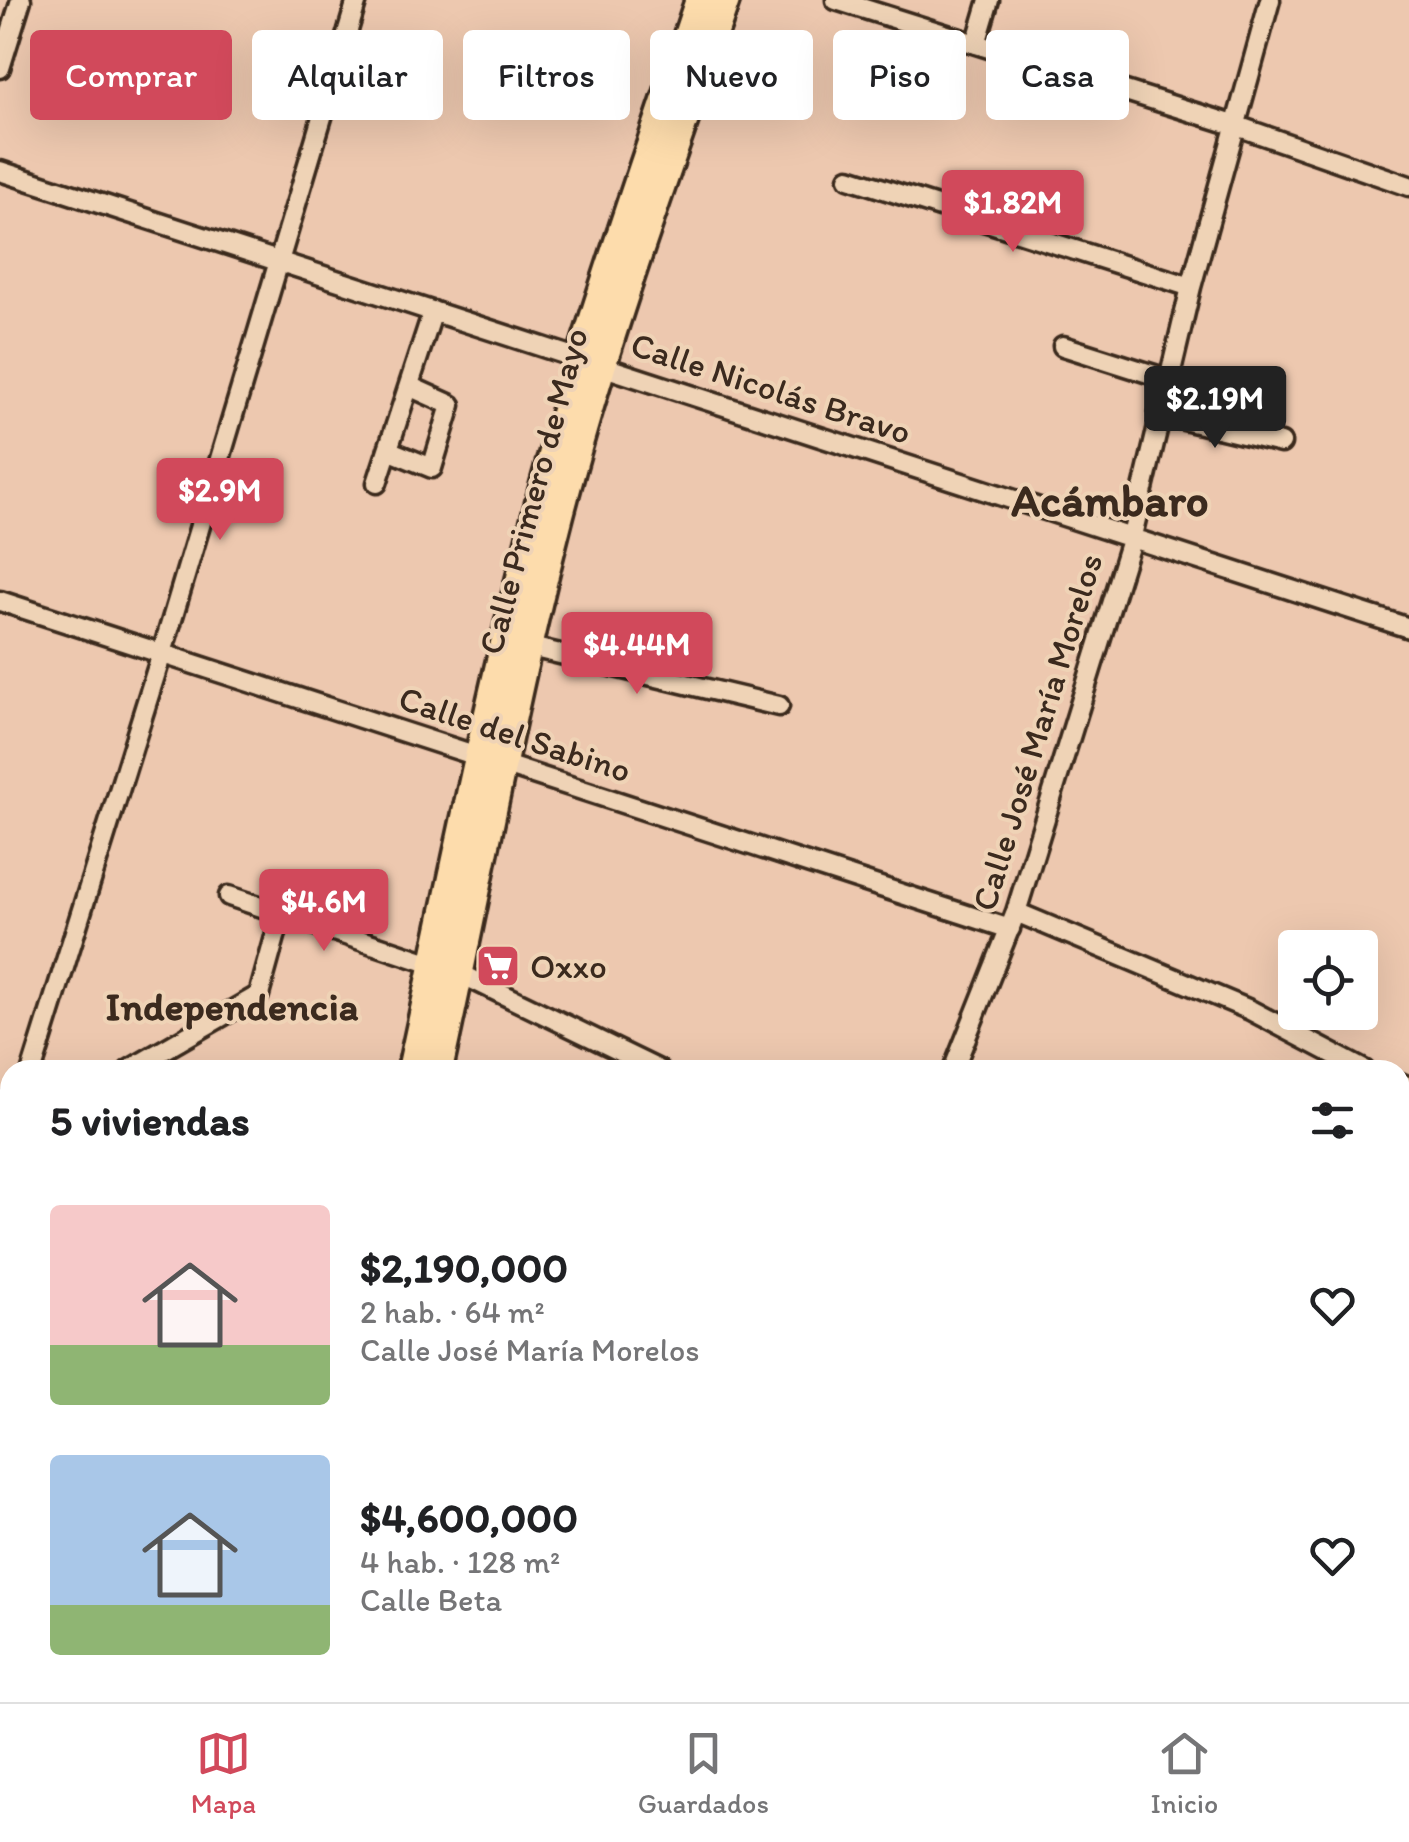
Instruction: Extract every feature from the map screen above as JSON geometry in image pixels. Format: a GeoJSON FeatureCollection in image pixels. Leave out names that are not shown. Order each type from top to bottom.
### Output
{"type":"FeatureCollection","features":[{"type":"Feature","properties":{"kind":"main road","name":"Calle Primero de Mayo"},"geometry":{"type":"LineString","coordinates":[[591,363],[700,0]]}},
{"type":"Feature","properties":{"kind":"main road","name":"Calle Primero de Mayo"},"geometry":{"type":"LineString","coordinates":[[415,1060],[447,969],[518,644],[550,466],[725,0]]}},
{"type":"Feature","properties":{"kind":"main road","name":"Calle Primero de Mayo"},"geometry":{"type":"LineString","coordinates":[[439,1060],[447,969]]}},
{"type":"Feature","properties":{"kind":"street"},"geometry":{"type":"LineString","coordinates":[[0,68],[21,0]]}},
{"type":"Feature","properties":{"kind":"street"},"geometry":{"type":"LineString","coordinates":[[35,1060],[162,653],[357,0]]}},
{"type":"Feature","properties":{"kind":"street"},"geometry":{"type":"LineString","coordinates":[[836,0],[1237,126],[1409,186]]}},
{"type":"Feature","properties":{"kind":"street"},"geometry":{"type":"LineString","coordinates":[[898,19],[904,0]]}},
{"type":"Feature","properties":{"kind":"street"},"geometry":{"type":"LineString","coordinates":[[976,44],[989,0]]}},
{"type":"Feature","properties":{"kind":"street","name":"Calle José María Morelos"},"geometry":{"type":"LineString","coordinates":[[957,1060],[1013,920],[1130,540],[1191,287],[1270,0]]}},
{"type":"Feature","properties":{"kind":"street","name":"Calle Nicolás Bravo"},"geometry":{"type":"LineString","coordinates":[[0,171],[1409,628]]}},
{"type":"Feature","properties":{"kind":"street"},"geometry":{"type":"LineString","coordinates":[[849,178],[1191,287]]}},
{"type":"Feature","properties":{"kind":"street"},"geometry":{"type":"LineString","coordinates":[[377,483],[434,311]]}},
{"type":"Feature","properties":{"kind":"street"},"geometry":{"type":"LineString","coordinates":[[1063,346],[1168,379]]}},
{"type":"Feature","properties":{"kind":"street"},"geometry":{"type":"LineString","coordinates":[[388,450],[432,468],[451,405],[408,386]]}},
{"type":"Feature","properties":{"kind":"street"},"geometry":{"type":"LineString","coordinates":[[1160,414],[1281,443]]}},
{"type":"Feature","properties":{"kind":"street","name":"Calle del Sabino"},"geometry":{"type":"LineString","coordinates":[[0,601],[492,760],[1013,920],[1250,1010],[1345,1060]]}},
{"type":"Feature","properties":{"kind":"street"},"geometry":{"type":"LineString","coordinates":[[518,644],[779,706]]}},
{"type":"Feature","properties":{"kind":"street"},"geometry":{"type":"LineString","coordinates":[[229,896],[447,969],[638,1060]]}},
{"type":"Feature","properties":{"kind":"street"},"geometry":{"type":"LineString","coordinates":[[146,1060],[259,994],[281,915]]}},
{"type":"Feature","properties":{"kind":"place","name":"Oxxo"},"geometry":{"type":"Point","coordinates":[498,966]}},
{"type":"Feature","properties":{"kind":"district","name":"Acámbaro"},"geometry":{"type":"Point","coordinates":[1110,500]}},
{"type":"Feature","properties":{"kind":"district","name":"Independencia"},"geometry":{"type":"Point","coordinates":[232,1006]}}]}
